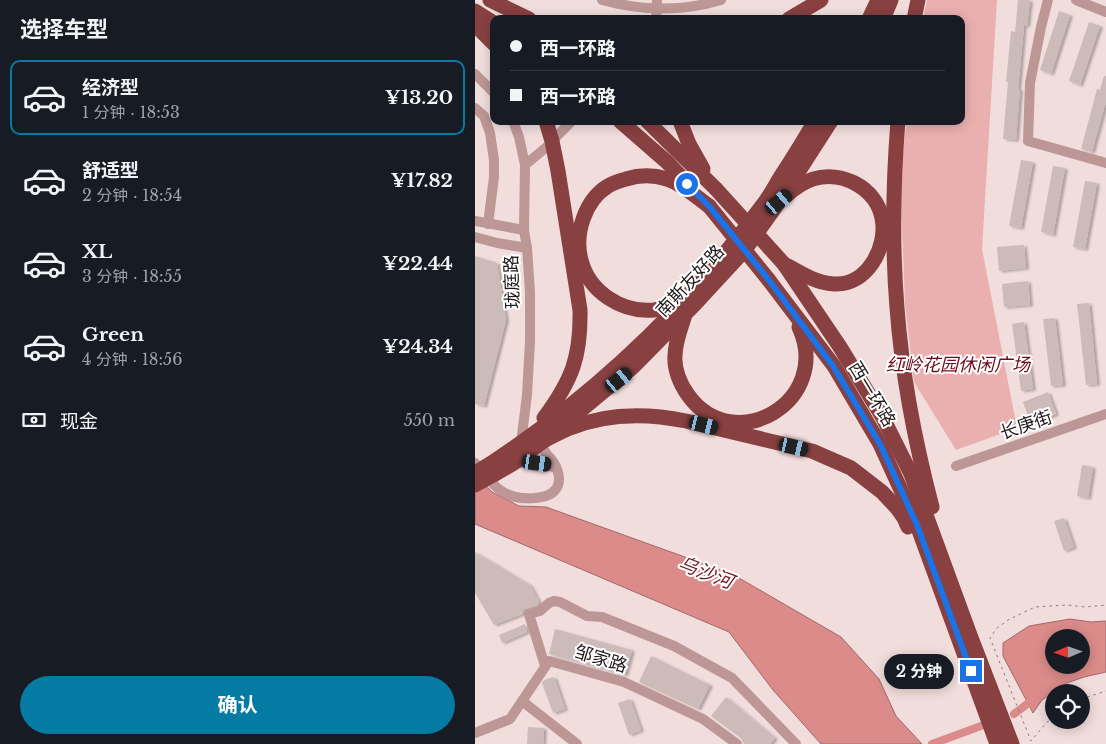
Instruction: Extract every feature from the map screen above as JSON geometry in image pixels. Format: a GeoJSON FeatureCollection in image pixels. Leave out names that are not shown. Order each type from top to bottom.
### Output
{"type":"FeatureCollection","features":[{"type":"Feature","properties":{"kind":"highway"},"geometry":{"type":"LineString","coordinates":[[481,0],[505,15]]}},
{"type":"Feature","properties":{"kind":"highway"},"geometry":{"type":"LineString","coordinates":[[490,0],[521,15]]}},
{"type":"Feature","properties":{"kind":"highway"},"geometry":{"type":"LineString","coordinates":[[796,15],[821,0]]}},
{"type":"Feature","properties":{"kind":"highway"},"geometry":{"type":"LineString","coordinates":[[871,15],[878,0]]}},
{"type":"Feature","properties":{"kind":"highway"},"geometry":{"type":"LineString","coordinates":[[885,15],[891,0]]}},
{"type":"Feature","properties":{"kind":"highway"},"geometry":{"type":"LineString","coordinates":[[916,15],[918,0]]}},
{"type":"Feature","properties":{"kind":"highway"},"geometry":{"type":"LineString","coordinates":[[475,11],[490,20]]}},
{"type":"Feature","properties":{"kind":"highway"},"geometry":{"type":"LineString","coordinates":[[475,25],[490,40]]}},
{"type":"Feature","properties":{"kind":"highway"},"geometry":{"type":"LineString","coordinates":[[475,485],[487,467],[514,463],[533,439],[569,378],[579,341],[580,310],[558,171],[547,125]]}},
{"type":"Feature","properties":{"kind":"highway","name":"西一环路"},"geometry":{"type":"LineString","coordinates":[[625,125],[667,162],[709,206],[768,279],[833,366],[880,444],[1012,744]]}},
{"type":"Feature","properties":{"kind":"highway","name":"西一环路"},"geometry":{"type":"LineString","coordinates":[[651,125],[716,189],[784,264],[840,347],[882,416],[911,474],[964,634],[997,744]]}},
{"type":"Feature","properties":{"kind":"highway"},"geometry":{"type":"LineString","coordinates":[[682,125],[696,156],[716,189]]}},
{"type":"Feature","properties":{"kind":"highway"},"geometry":{"type":"LineString","coordinates":[[805,138],[806,125]]}},
{"type":"Feature","properties":{"kind":"highway","name":"南斯友好路"},"geometry":{"type":"LineString","coordinates":[[683,308],[766,200],[813,125]]}},
{"type":"Feature","properties":{"kind":"highway","name":"南斯友好路"},"geometry":{"type":"LineString","coordinates":[[533,439],[683,308],[744,251],[779,202],[828,125]]}},
{"type":"Feature","properties":{"kind":"highway"},"geometry":{"type":"LineString","coordinates":[[898,125],[894,238],[901,351],[922,466],[964,634]]}},
{"type":"Feature","properties":{"kind":"highway"},"geometry":{"type":"LineString","coordinates":[[709,206],[682,186],[668,179],[655,176],[630,178],[608,186],[590,204],[583,219],[579,247],[585,272],[593,284],[615,302],[640,310],[683,308],[675,356],[676,369],[680,381],[692,402],[702,411],[717,418],[733,422],[753,421],[768,417],[780,409],[799,386],[807,357],[805,344],[799,328],[768,279]]}},
{"type":"Feature","properties":{"kind":"highway"},"geometry":{"type":"LineString","coordinates":[[779,202],[798,186],[813,179],[825,176],[840,178],[853,182],[866,191],[877,205],[882,218],[883,233],[881,247],[873,262],[864,273],[851,281],[836,284],[820,282],[784,264]]}},
{"type":"Feature","properties":{"kind":"highway"},"geometry":{"type":"LineString","coordinates":[[475,472],[487,467],[533,439],[610,417],[655,416],[686,421],[812,451],[851,468],[882,492],[897,508],[964,634]]}},
{"type":"Feature","properties":{"kind":"street"},"geometry":{"type":"LineString","coordinates":[[602,0],[656,9],[679,8],[721,0]]}},
{"type":"Feature","properties":{"kind":"street"},"geometry":{"type":"LineString","coordinates":[[1048,0],[1030,83],[1028,141],[1106,163]]}},
{"type":"Feature","properties":{"kind":"street"},"geometry":{"type":"LineString","coordinates":[[1076,0],[1106,12]]}},
{"type":"Feature","properties":{"kind":"street"},"geometry":{"type":"LineString","coordinates":[[475,74],[490,89]]}},
{"type":"Feature","properties":{"kind":"street"},"geometry":{"type":"LineString","coordinates":[[475,108],[484,116],[490,134],[494,160],[494,177],[488,224]]}},
{"type":"Feature","properties":{"kind":"street","name":"珑庭路"},"geometry":{"type":"LineString","coordinates":[[514,125],[525,165],[524,230],[530,292],[527,395],[533,439]]}},
{"type":"Feature","properties":{"kind":"street"},"geometry":{"type":"LineString","coordinates":[[525,165],[568,125]]}},
{"type":"Feature","properties":{"kind":"street"},"geometry":{"type":"LineString","coordinates":[[475,221],[524,230]]}},
{"type":"Feature","properties":{"kind":"street"},"geometry":{"type":"LineString","coordinates":[[475,238],[527,248]]}},
{"type":"Feature","properties":{"kind":"street","name":"长庚街"},"geometry":{"type":"LineString","coordinates":[[956,466],[1106,414]]}},
{"type":"Feature","properties":{"kind":"street"},"geometry":{"type":"LineString","coordinates":[[487,467],[495,487],[512,496],[524,499],[552,494],[559,484],[559,478],[553,461],[547,456],[543,444],[533,439]]}},
{"type":"Feature","properties":{"kind":"street"},"geometry":{"type":"LineString","coordinates":[[514,463],[537,463],[555,468]]}},
{"type":"Feature","properties":{"kind":"street"},"geometry":{"type":"LineString","coordinates":[[475,733],[510,719],[545,666],[529,614],[539,611],[554,601],[560,602],[587,616],[602,617],[674,646],[732,678],[796,744]]}},
{"type":"Feature","properties":{"kind":"street","name":"邹家路"},"geometry":{"type":"LineString","coordinates":[[545,666],[549,661],[624,682],[703,719],[737,744]]}},
{"type":"Feature","properties":{"kind":"street"},"geometry":{"type":"LineString","coordinates":[[522,701],[577,744]]}},
{"type":"Feature","properties":{"kind":"path"},"geometry":{"type":"LineString","coordinates":[[1045,724],[1031,741],[990,638],[996,629],[1008,620],[1035,607],[1106,605]]}},
{"type":"Feature","properties":{"kind":"path"},"geometry":{"type":"LineString","coordinates":[[1090,696],[1106,691]]}},
{"type":"Feature","properties":{"kind":"green space","name":"红岭花园休闲广场"},"geometry":{"type":"Polygon","coordinates":[[[927,0],[997,0],[982,249],[1017,428],[956,450],[914,382],[905,304],[900,175],[906,125],[965,125],[965,15],[924,15],[927,0]]]}},
{"type":"Feature","properties":{"kind":"water","name":"乌沙河"},"geometry":{"type":"Polygon","coordinates":[[[475,474],[492,492],[519,506],[546,507],[732,574],[841,637],[879,679],[896,716],[922,744],[821,744],[773,690],[729,632],[475,524],[475,474]]]}},
{"type":"Feature","properties":{"kind":"water"},"geometry":{"type":"Polygon","coordinates":[[[1070,619],[1091,622],[1106,621],[1106,672],[1066,684],[1045,684],[1045,698],[1033,713],[1003,656],[1003,643],[1029,626],[1070,619]]]}},
{"type":"Feature","properties":{"kind":"building"},"geometry":{"type":"Polygon","coordinates":[[[1018,0],[1030,0],[1027,26],[1024,25],[1018,89],[1020,89],[1016,140],[1003,139],[1011,31],[1015,32],[1018,0]]]}},
{"type":"Feature","properties":{"kind":"building"},"geometry":{"type":"Polygon","coordinates":[[[1059,11],[1070,15],[1051,74],[1040,70],[1059,11]]]}},
{"type":"Feature","properties":{"kind":"building"},"geometry":{"type":"Polygon","coordinates":[[[1089,22],[1100,26],[1080,85],[1069,81],[1089,22]]]}},
{"type":"Feature","properties":{"kind":"building"},"geometry":{"type":"Polygon","coordinates":[[[1104,76],[1106,76],[1106,101],[1092,152],[1081,149],[1097,89],[1100,90],[1104,76]]]}},
{"type":"Feature","properties":{"kind":"building"},"geometry":{"type":"Polygon","coordinates":[[[1021,160],[1033,162],[1021,228],[1009,226],[1021,160]]]}},
{"type":"Feature","properties":{"kind":"building"},"geometry":{"type":"Polygon","coordinates":[[[1053,166],[1065,168],[1053,235],[1041,232],[1053,166]]]}},
{"type":"Feature","properties":{"kind":"building"},"geometry":{"type":"Polygon","coordinates":[[[1085,181],[1097,183],[1085,249],[1073,247],[1085,181]]]}},
{"type":"Feature","properties":{"kind":"building"},"geometry":{"type":"Polygon","coordinates":[[[1024,245],[1026,268],[999,271],[997,247],[1024,245]]]}},
{"type":"Feature","properties":{"kind":"building"},"geometry":{"type":"Polygon","coordinates":[[[475,256],[497,263],[506,320],[484,406],[475,404],[475,256]]]}},
{"type":"Feature","properties":{"kind":"building"},"geometry":{"type":"Polygon","coordinates":[[[1028,281],[1030,305],[1004,307],[1002,284],[1028,281]]]}},
{"type":"Feature","properties":{"kind":"building"},"geometry":{"type":"Polygon","coordinates":[[[1089,303],[1097,384],[1086,385],[1077,304],[1089,303]]]}},
{"type":"Feature","properties":{"kind":"building"},"geometry":{"type":"Polygon","coordinates":[[[1055,318],[1063,385],[1051,386],[1043,319],[1055,318]]]}},
{"type":"Feature","properties":{"kind":"building"},"geometry":{"type":"Polygon","coordinates":[[[1024,322],[1033,389],[1021,391],[1012,324],[1024,322]]]}},
{"type":"Feature","properties":{"kind":"building"},"geometry":{"type":"Polygon","coordinates":[[[1048,392],[1056,414],[1031,424],[1023,402],[1048,392]]]}},
{"type":"Feature","properties":{"kind":"building"},"geometry":{"type":"Polygon","coordinates":[[[1082,465],[1093,467],[1088,498],[1077,496],[1082,465]]]}},
{"type":"Feature","properties":{"kind":"building"},"geometry":{"type":"Polygon","coordinates":[[[1064,518],[1074,547],[1064,551],[1054,521],[1064,518]]]}},
{"type":"Feature","properties":{"kind":"building"},"geometry":{"type":"Polygon","coordinates":[[[475,552],[530,585],[539,602],[537,605],[524,609],[522,614],[494,625],[475,593],[475,552]]]}},
{"type":"Feature","properties":{"kind":"building"},"geometry":{"type":"Polygon","coordinates":[[[525,624],[527,632],[502,643],[499,635],[525,624]]]}},
{"type":"Feature","properties":{"kind":"building"},"geometry":{"type":"Polygon","coordinates":[[[555,629],[632,650],[625,675],[549,654],[555,629]]]}},
{"type":"Feature","properties":{"kind":"building"},"geometry":{"type":"Polygon","coordinates":[[[651,656],[710,685],[698,709],[639,682],[651,656]]]}},
{"type":"Feature","properties":{"kind":"building"},"geometry":{"type":"Polygon","coordinates":[[[554,677],[565,709],[553,713],[542,683],[544,680],[554,677]]]}},
{"type":"Feature","properties":{"kind":"building"},"geometry":{"type":"Polygon","coordinates":[[[726,697],[775,738],[770,744],[744,744],[741,738],[711,716],[726,697]]]}},
{"type":"Feature","properties":{"kind":"building"},"geometry":{"type":"Polygon","coordinates":[[[630,699],[641,730],[629,735],[618,703],[630,699]]]}},
{"type":"Feature","properties":{"kind":"building"},"geometry":{"type":"Polygon","coordinates":[[[528,727],[544,728],[543,744],[527,744],[528,727]]]}},
{"type":"Feature","properties":{"kind":"waterway"},"geometry":{"type":"LineString","coordinates":[[1014,714],[1035,698]]}},
{"type":"Feature","properties":{"kind":"waterway"},"geometry":{"type":"LineString","coordinates":[[932,744],[981,726]]}},
{"type":"Feature","properties":{"kind":"route"},"geometry":{"type":"LineString","coordinates":[[687,184],[709,206],[768,279],[833,366],[880,444],[917,525],[971,671]]}}]}
